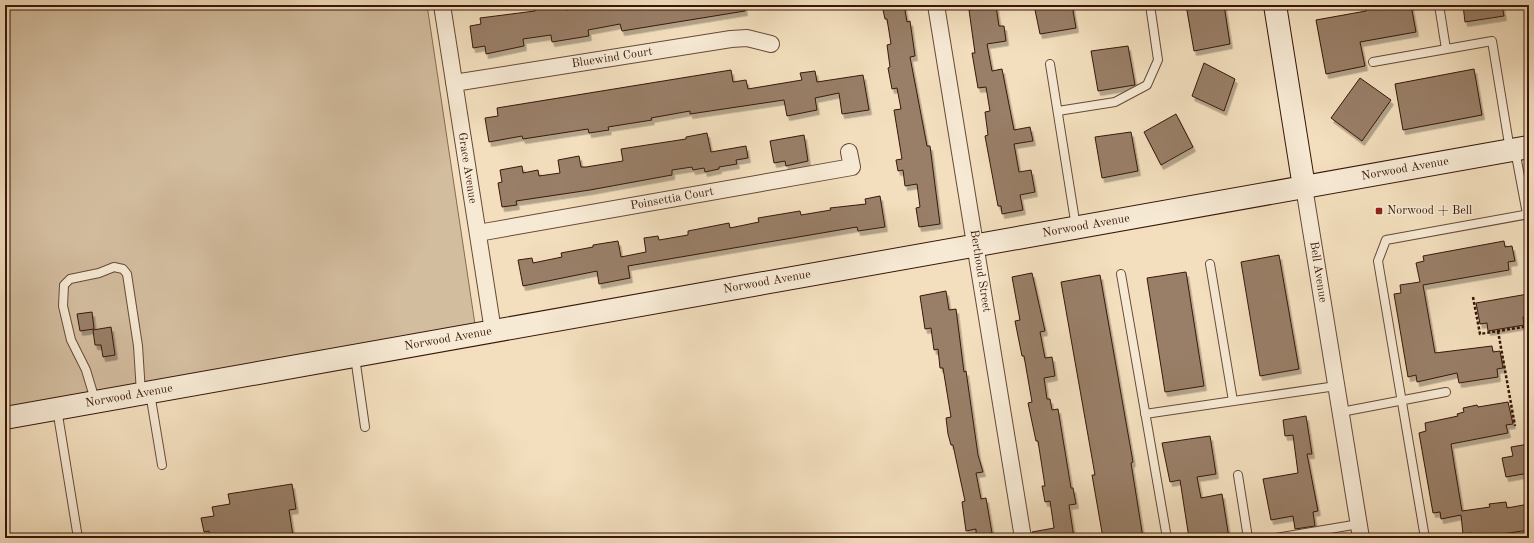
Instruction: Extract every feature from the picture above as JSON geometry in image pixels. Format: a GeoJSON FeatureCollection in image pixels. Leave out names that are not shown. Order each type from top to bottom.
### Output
{"type":"FeatureCollection","features":[{"type":"Feature","properties":{"kind":"main road","name":"Bell Avenue"},"geometry":{"type":"LineString","coordinates":[[1275,5],[1304,187]]}},
{"type":"Feature","properties":{"kind":"main road","name":"Norwood Avenue"},"geometry":{"type":"LineString","coordinates":[[5,418],[1518,149]]}},
{"type":"Feature","properties":{"kind":"street","name":"Grace Avenue"},"geometry":{"type":"LineString","coordinates":[[442,5],[493,331]]}},
{"type":"Feature","properties":{"kind":"street","name":"Berthoud Street"},"geometry":{"type":"LineString","coordinates":[[936,5],[1023,538]]}},
{"type":"Feature","properties":{"kind":"street","name":"Bluewind Court"},"geometry":{"type":"LineString","coordinates":[[454,83],[731,39],[747,38],[771,44]]}},
{"type":"Feature","properties":{"kind":"street","name":"Poinsettia Court"},"geometry":{"type":"LineString","coordinates":[[478,233],[852,167],[849,152]]}},
{"type":"Feature","properties":{"kind":"street","name":"Bell Avenue"},"geometry":{"type":"LineString","coordinates":[[1304,187],[1360,531]]}},
{"type":"Feature","properties":{"kind":"lane"},"geometry":{"type":"LineString","coordinates":[[1058,111],[1115,102],[1147,85],[1158,60],[1150,5]]}},
{"type":"Feature","properties":{"kind":"lane"},"geometry":{"type":"LineString","coordinates":[[1439,5],[1446,49]]}},
{"type":"Feature","properties":{"kind":"lane"},"geometry":{"type":"LineString","coordinates":[[1373,62],[1492,41],[1518,149],[1528,214],[1386,240],[1378,261],[1425,538]]}},
{"type":"Feature","properties":{"kind":"lane"},"geometry":{"type":"LineString","coordinates":[[1050,64],[1076,227]]}},
{"type":"Feature","properties":{"kind":"lane"},"geometry":{"type":"LineString","coordinates":[[1210,264],[1233,401]]}},
{"type":"Feature","properties":{"kind":"lane"},"geometry":{"type":"LineString","coordinates":[[95,402],[86,370],[71,340],[63,306],[64,285],[70,279],[99,273],[114,267],[122,269],[127,274],[146,393],[162,465]]}},
{"type":"Feature","properties":{"kind":"lane"},"geometry":{"type":"LineString","coordinates":[[1121,274],[1166,538]]}},
{"type":"Feature","properties":{"kind":"lane"},"geometry":{"type":"LineString","coordinates":[[355,356],[365,428]]}},
{"type":"Feature","properties":{"kind":"lane"},"geometry":{"type":"LineString","coordinates":[[1145,414],[1336,386]]}},
{"type":"Feature","properties":{"kind":"lane"},"geometry":{"type":"LineString","coordinates":[[1341,412],[1446,392]]}},
{"type":"Feature","properties":{"kind":"lane"},"geometry":{"type":"LineString","coordinates":[[56,409],[78,538]]}},
{"type":"Feature","properties":{"kind":"lane"},"geometry":{"type":"LineString","coordinates":[[1238,475],[1248,538]]}},
{"type":"Feature","properties":{"kind":"lane"},"geometry":{"type":"LineString","coordinates":[[1276,538],[1334,528],[1360,531]]}},
{"type":"Feature","properties":{"kind":"path"},"geometry":{"type":"LineString","coordinates":[[1473,297],[1480,334],[1529,326]]}},
{"type":"Feature","properties":{"kind":"path"},"geometry":{"type":"LineString","coordinates":[[1498,331],[1514,426]]}},
{"type":"Feature","properties":{"kind":"shaded area"},"geometry":{"type":"Polygon","coordinates":[[[21,5],[427,5],[476,331],[5,418],[5,8],[21,5]]]}},
{"type":"Feature","properties":{"kind":"building"},"geometry":{"type":"Polygon","coordinates":[[[565,5],[566,10],[592,5],[744,5],[745,11],[622,31],[620,24],[588,30],[589,36],[552,42],[551,35],[523,39],[524,46],[486,54],[485,46],[473,48],[470,26],[481,24],[480,18],[535,11],[535,9],[565,5]]]}},
{"type":"Feature","properties":{"kind":"building"},"geometry":{"type":"Polygon","coordinates":[[[882,5],[904,5],[907,22],[910,21],[915,56],[910,57],[927,146],[930,146],[940,224],[919,227],[916,208],[920,207],[917,184],[905,186],[903,170],[898,171],[896,160],[902,159],[894,110],[901,109],[897,88],[892,89],[888,68],[890,67],[887,45],[891,44],[887,19],[885,19],[882,5]]]}},
{"type":"Feature","properties":{"kind":"building"},"geometry":{"type":"Polygon","coordinates":[[[1034,5],[1072,5],[1076,28],[1040,34],[1034,5]]]}},
{"type":"Feature","properties":{"kind":"building"},"geometry":{"type":"Polygon","coordinates":[[[1186,5],[1224,5],[1230,44],[1194,51],[1186,5]]]}},
{"type":"Feature","properties":{"kind":"building"},"geometry":{"type":"Polygon","coordinates":[[[1365,5],[1411,5],[1416,32],[1360,42],[1365,66],[1326,74],[1316,20],[1366,11],[1365,5]]]}},
{"type":"Feature","properties":{"kind":"building"},"geometry":{"type":"Polygon","coordinates":[[[1463,5],[1502,5],[1504,16],[1465,22],[1463,5]]]}},
{"type":"Feature","properties":{"kind":"building"},"geometry":{"type":"Polygon","coordinates":[[[996,6],[999,26],[1004,26],[1006,41],[987,44],[992,71],[1002,69],[1014,130],[1030,127],[1033,141],[1014,144],[1019,172],[1031,170],[1035,192],[1020,195],[1023,210],[1002,214],[1001,206],[998,206],[985,136],[988,135],[985,112],[990,111],[986,87],[978,88],[972,53],[975,53],[969,10],[996,6]]]}},
{"type":"Feature","properties":{"kind":"building"},"geometry":{"type":"Polygon","coordinates":[[[1128,46],[1135,85],[1098,91],[1091,51],[1128,46]]]}},
{"type":"Feature","properties":{"kind":"building"},"geometry":{"type":"Polygon","coordinates":[[[1204,63],[1235,79],[1224,111],[1192,96],[1204,63]]]}},
{"type":"Feature","properties":{"kind":"building"},"geometry":{"type":"Polygon","coordinates":[[[1474,69],[1482,115],[1403,130],[1395,84],[1474,69]]]}},
{"type":"Feature","properties":{"kind":"building"},"geometry":{"type":"Polygon","coordinates":[[[731,70],[733,82],[746,80],[748,89],[802,80],[800,73],[815,71],[817,82],[863,75],[869,110],[842,114],[839,93],[815,98],[817,110],[787,116],[784,100],[690,114],[690,111],[651,118],[652,120],[608,127],[609,130],[589,133],[588,129],[523,139],[522,136],[489,142],[485,118],[498,116],[497,108],[731,70]]]}},
{"type":"Feature","properties":{"kind":"building"},"geometry":{"type":"Polygon","coordinates":[[[1360,78],[1391,100],[1362,141],[1331,118],[1360,78]]]}},
{"type":"Feature","properties":{"kind":"building"},"geometry":{"type":"Polygon","coordinates":[[[1176,114],[1193,147],[1161,165],[1144,132],[1176,114]]]}},
{"type":"Feature","properties":{"kind":"building"},"geometry":{"type":"Polygon","coordinates":[[[1131,132],[1138,171],[1102,178],[1095,137],[1131,132]]]}},
{"type":"Feature","properties":{"kind":"building"},"geometry":{"type":"Polygon","coordinates":[[[707,133],[711,152],[746,146],[748,158],[736,160],[737,164],[719,167],[719,169],[705,172],[704,168],[693,170],[692,167],[672,170],[672,175],[590,190],[516,201],[517,205],[502,207],[498,183],[502,182],[500,170],[522,166],[523,173],[538,170],[539,176],[560,173],[558,160],[579,156],[581,167],[623,161],[621,149],[686,139],[686,137],[707,133]]]}},
{"type":"Feature","properties":{"kind":"building"},"geometry":{"type":"Polygon","coordinates":[[[804,135],[808,161],[786,166],[785,161],[774,163],[770,141],[804,135]]]}},
{"type":"Feature","properties":{"kind":"building"},"geometry":{"type":"Polygon","coordinates":[[[880,196],[885,227],[858,231],[857,227],[628,266],[630,278],[599,284],[597,271],[523,286],[518,260],[532,258],[533,263],[562,257],[561,253],[593,247],[593,245],[618,241],[621,257],[646,252],[644,238],[658,236],[659,240],[688,235],[688,231],[729,223],[730,228],[759,222],[758,218],[800,211],[801,215],[831,210],[830,208],[866,204],[865,199],[880,196]]]}},
{"type":"Feature","properties":{"kind":"building"},"geometry":{"type":"Polygon","coordinates":[[[1504,241],[1505,247],[1512,246],[1515,261],[1508,262],[1509,270],[1423,285],[1435,353],[1492,346],[1493,352],[1500,351],[1503,368],[1497,369],[1498,377],[1459,383],[1457,373],[1417,382],[1416,375],[1408,377],[1394,294],[1401,293],[1400,285],[1420,282],[1416,263],[1424,261],[1423,256],[1504,241]]]}},
{"type":"Feature","properties":{"kind":"building"},"geometry":{"type":"Polygon","coordinates":[[[1279,255],[1299,369],[1260,376],[1241,262],[1279,255]]]}},
{"type":"Feature","properties":{"kind":"building"},"geometry":{"type":"Polygon","coordinates":[[[1186,272],[1204,386],[1165,392],[1147,278],[1186,272]]]}},
{"type":"Feature","properties":{"kind":"building"},"geometry":{"type":"Polygon","coordinates":[[[1032,273],[1045,331],[1040,332],[1045,358],[1052,357],[1055,376],[1044,378],[1047,399],[1050,399],[1052,410],[1058,409],[1071,488],[1073,488],[1076,504],[1069,505],[1074,538],[1033,538],[1032,532],[1054,528],[1050,501],[1045,502],[1042,486],[1045,486],[1038,441],[1036,441],[1028,403],[1032,402],[1024,356],[1022,356],[1015,321],[1020,320],[1012,277],[1032,273]]]}},
{"type":"Feature","properties":{"kind":"building"},"geometry":{"type":"Polygon","coordinates":[[[1100,275],[1133,462],[1131,463],[1143,538],[1103,538],[1092,475],[1095,475],[1061,282],[1100,275]]]}},
{"type":"Feature","properties":{"kind":"building"},"geometry":{"type":"Polygon","coordinates":[[[946,291],[949,310],[956,309],[964,372],[966,371],[978,455],[983,472],[976,473],[981,499],[986,498],[992,533],[976,535],[976,529],[966,531],[962,502],[965,501],[953,445],[951,445],[948,434],[946,418],[951,417],[943,368],[940,368],[938,349],[934,350],[931,328],[925,329],[920,296],[946,291]]]}},
{"type":"Feature","properties":{"kind":"building"},"geometry":{"type":"Polygon","coordinates":[[[1528,294],[1529,316],[1523,317],[1524,325],[1488,331],[1487,323],[1480,324],[1476,303],[1528,294]]]}},
{"type":"Feature","properties":{"kind":"building"},"geometry":{"type":"Polygon","coordinates":[[[92,312],[94,329],[80,331],[77,314],[92,312]]]}},
{"type":"Feature","properties":{"kind":"building"},"geometry":{"type":"Polygon","coordinates":[[[111,327],[115,355],[103,357],[101,345],[95,345],[93,330],[111,327]]]}},
{"type":"Feature","properties":{"kind":"building"},"geometry":{"type":"Polygon","coordinates":[[[1508,402],[1513,424],[1506,425],[1508,433],[1451,444],[1454,463],[1462,511],[1490,507],[1489,504],[1506,502],[1507,508],[1529,504],[1529,530],[1489,536],[1489,538],[1472,538],[1471,533],[1463,534],[1461,515],[1441,519],[1440,512],[1433,513],[1419,433],[1426,431],[1425,423],[1458,416],[1457,414],[1464,412],[1463,408],[1508,402]]]}},
{"type":"Feature","properties":{"kind":"building"},"geometry":{"type":"Polygon","coordinates":[[[1306,416],[1312,454],[1307,454],[1318,511],[1313,512],[1315,526],[1295,529],[1293,516],[1271,520],[1263,479],[1298,473],[1293,435],[1285,436],[1283,420],[1306,416]]]}},
{"type":"Feature","properties":{"kind":"building"},"geometry":{"type":"Polygon","coordinates":[[[1210,436],[1216,474],[1197,477],[1201,498],[1222,494],[1229,538],[1189,538],[1180,480],[1170,482],[1162,443],[1210,436]]]}},
{"type":"Feature","properties":{"kind":"building"},"geometry":{"type":"Polygon","coordinates":[[[1529,444],[1529,473],[1506,477],[1502,458],[1513,456],[1511,447],[1529,444]]]}},
{"type":"Feature","properties":{"kind":"building"},"geometry":{"type":"Polygon","coordinates":[[[292,484],[296,509],[289,510],[293,536],[279,538],[210,538],[209,531],[204,532],[201,518],[214,516],[212,507],[230,504],[228,494],[292,484]]]}},
{"type":"Feature","properties":{"kind":"place","name":"Norwood + Bell"},"geometry":{"type":"Point","coordinates":[1379,211]}}]}
